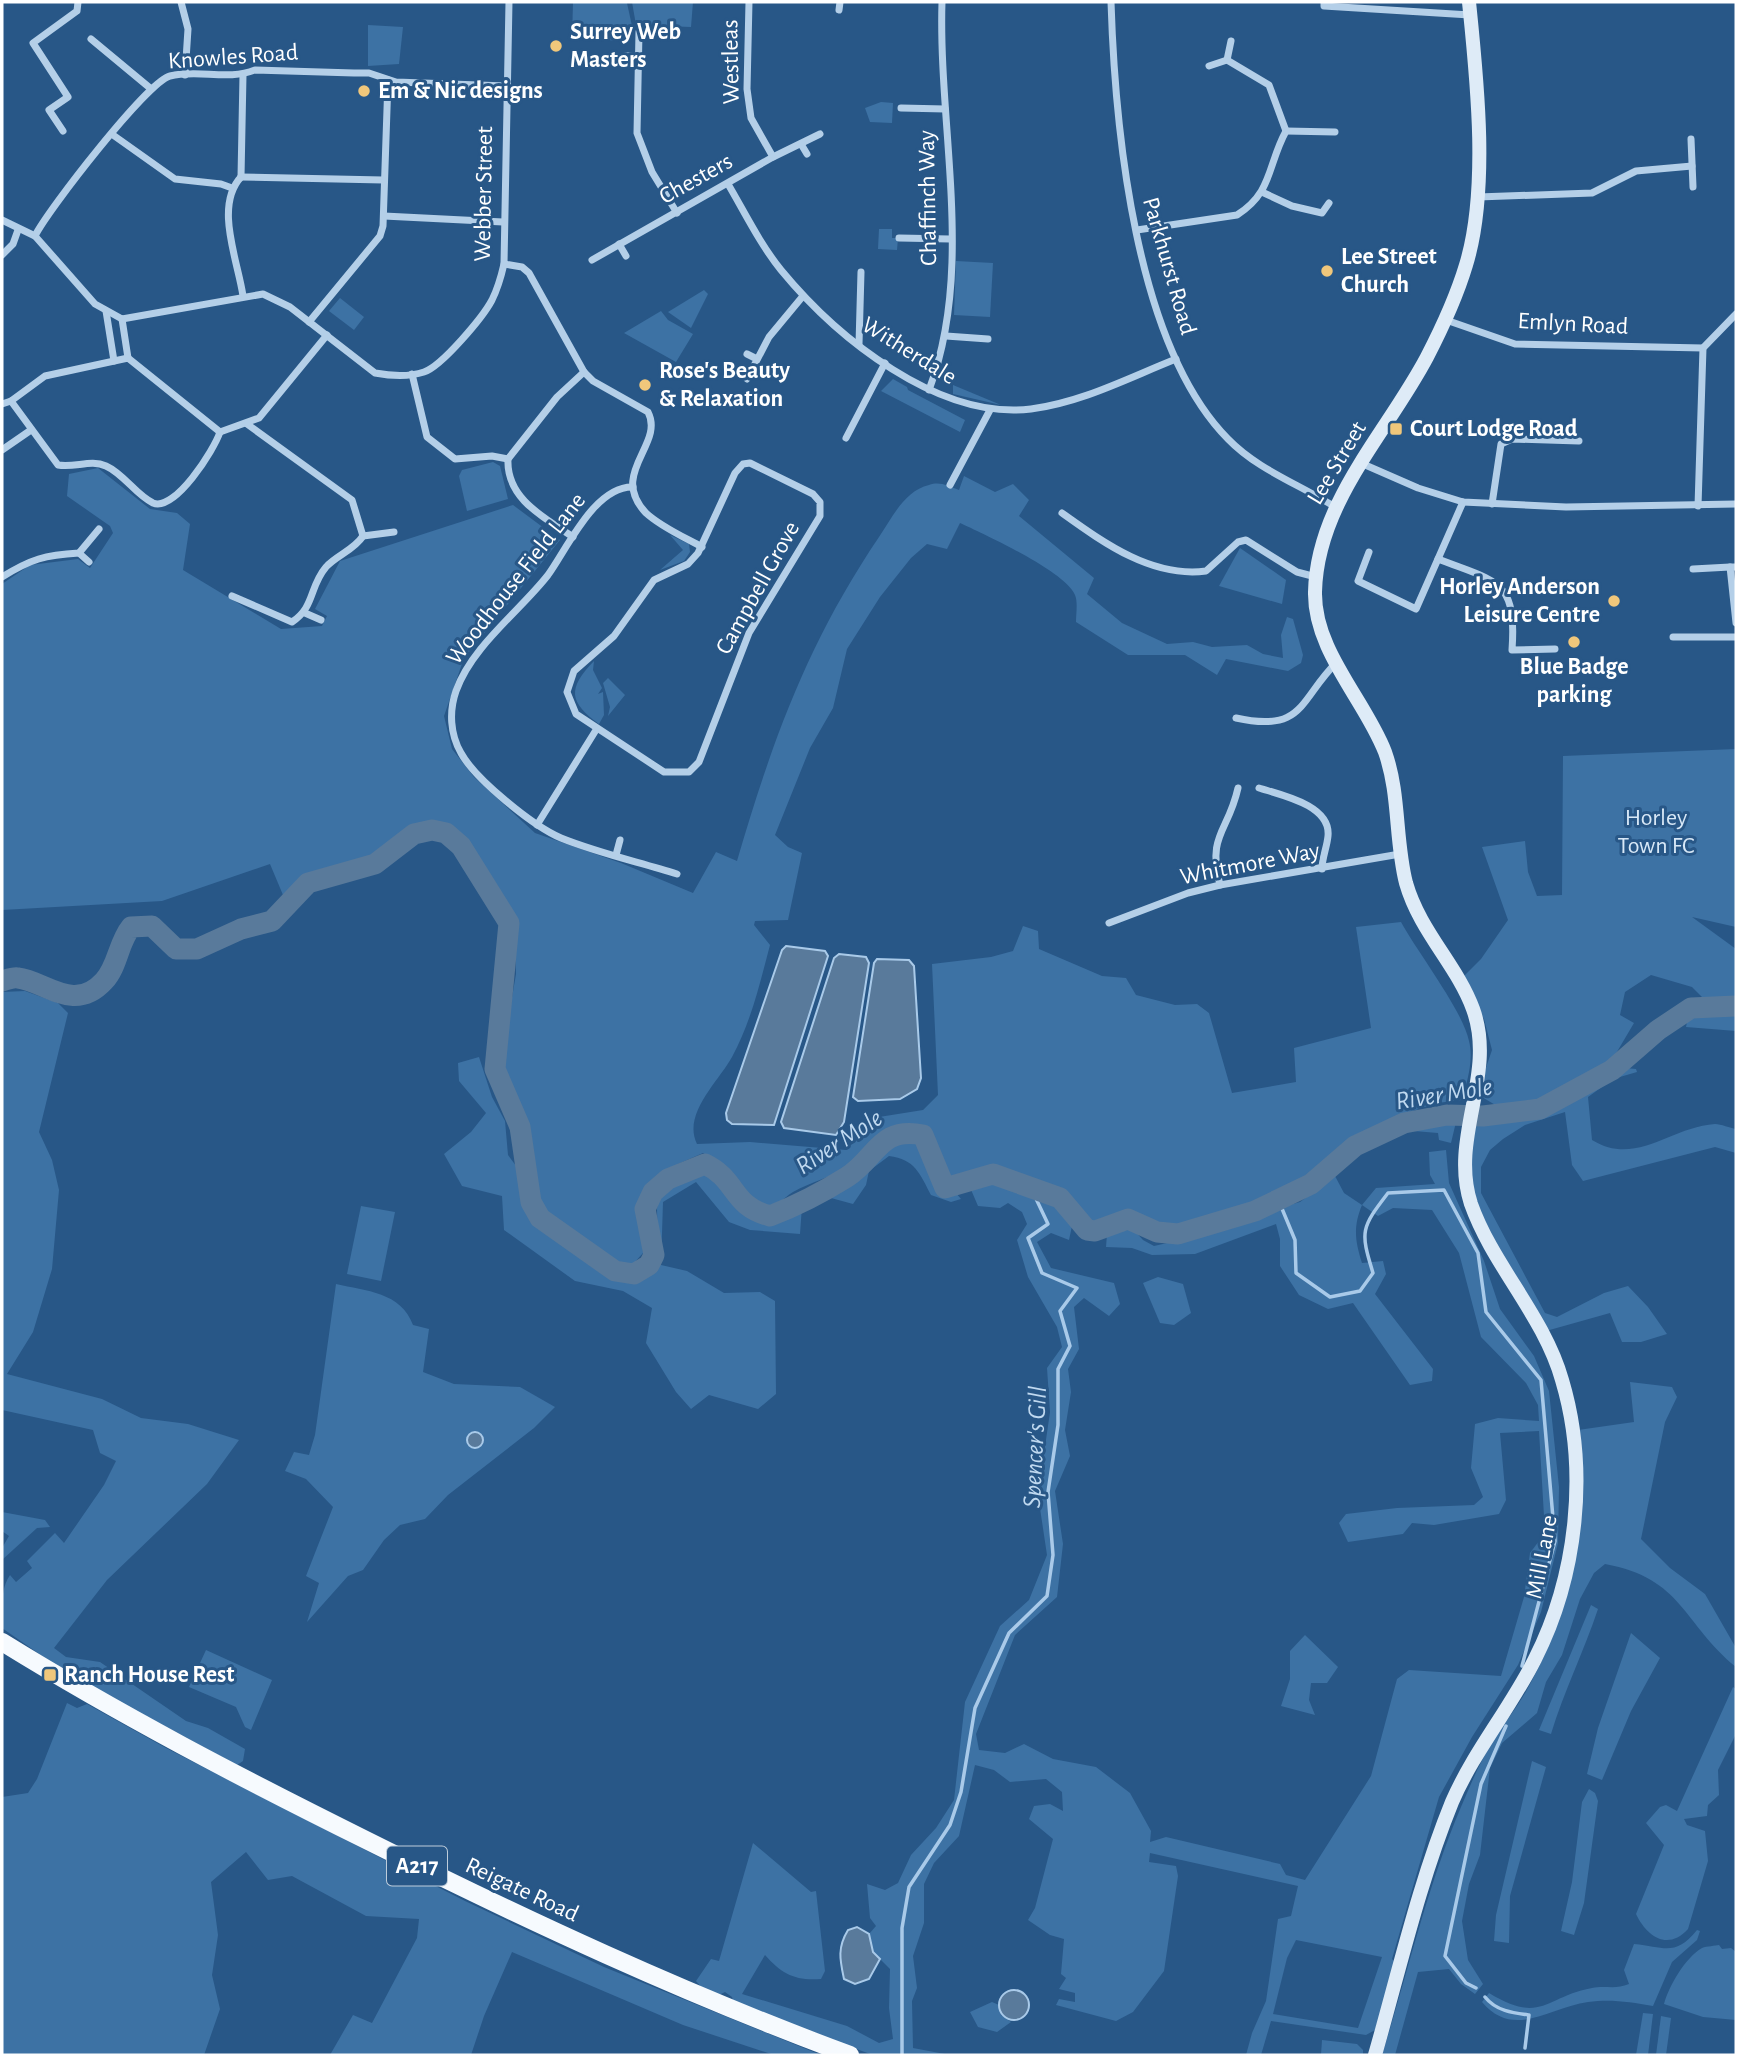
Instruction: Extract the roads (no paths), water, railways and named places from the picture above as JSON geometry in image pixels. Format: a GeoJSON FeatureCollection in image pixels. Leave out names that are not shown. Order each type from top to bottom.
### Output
{"type":"FeatureCollection","features":[{"type":"Feature","properties":{"kind":"main road","name":"Reigate Road"},"geometry":{"type":"LineString","coordinates":[[2,1642],[152,1731],[485,1899],[723,2007],[850,2055]]}},
{"type":"Feature","properties":{"kind":"street"},"geometry":{"type":"LineString","coordinates":[[63,131],[49,110],[68,97],[33,44],[69,19],[77,11],[78,2]]}},
{"type":"Feature","properties":{"kind":"street"},"geometry":{"type":"LineString","coordinates":[[181,2],[188,29],[185,75]]}},
{"type":"Feature","properties":{"kind":"street","name":"Webber Street"},"geometry":{"type":"LineString","coordinates":[[122,320],[263,294],[275,298],[376,373],[392,376],[424,372],[434,366],[490,304],[500,284],[504,264],[509,2]]}},
{"type":"Feature","properties":{"kind":"street","name":"Westleas"},"geometry":{"type":"LineString","coordinates":[[749,2],[747,89],[751,118],[773,158]]}},
{"type":"Feature","properties":{"kind":"street","name":"Chaffinch Way"},"geometry":{"type":"LineString","coordinates":[[929,390],[946,336],[952,195],[940,54],[942,2]]}},
{"type":"Feature","properties":{"kind":"street","name":"Parkhurst Road"},"geometry":{"type":"LineString","coordinates":[[1111,2],[1119,140],[1151,289],[1176,359],[1210,418],[1241,452],[1260,466],[1335,507]]}},
{"type":"Feature","properties":{"kind":"street"},"geometry":{"type":"LineString","coordinates":[[1324,4],[1470,8]]}},
{"type":"Feature","properties":{"kind":"street","name":"Lee Street"},"geometry":{"type":"LineString","coordinates":[[1470,8],[1476,77],[1478,197],[1466,265],[1429,353],[1335,507],[1324,534],[1316,577],[1315,600],[1324,637],[1384,750],[1393,778],[1407,885],[1424,929],[1471,1002],[1482,1056]]}},
{"type":"Feature","properties":{"kind":"street"},"geometry":{"type":"LineString","coordinates":[[639,32],[637,133],[652,172],[677,213]]}},
{"type":"Feature","properties":{"kind":"street"},"geometry":{"type":"LineString","coordinates":[[91,39],[150,88]]}},
{"type":"Feature","properties":{"kind":"street"},"geometry":{"type":"LineString","coordinates":[[1227,61],[1231,41]]}},
{"type":"Feature","properties":{"kind":"street"},"geometry":{"type":"LineString","coordinates":[[625,56],[638,56]]}},
{"type":"Feature","properties":{"kind":"street"},"geometry":{"type":"LineString","coordinates":[[1209,66],[1227,61],[1269,85],[1286,131]]}},
{"type":"Feature","properties":{"kind":"street","name":"Knowles Road"},"geometry":{"type":"LineString","coordinates":[[35,236],[47,214],[150,88],[170,75],[243,75],[255,70],[369,73],[388,80],[506,86]]}},
{"type":"Feature","properties":{"kind":"street"},"geometry":{"type":"LineString","coordinates":[[243,75],[241,177],[232,188],[228,211],[243,296]]}},
{"type":"Feature","properties":{"kind":"street"},"geometry":{"type":"LineString","coordinates":[[309,322],[380,236],[384,216],[388,80]]}},
{"type":"Feature","properties":{"kind":"street"},"geometry":{"type":"LineString","coordinates":[[901,108],[945,109]]}},
{"type":"Feature","properties":{"kind":"street"},"geometry":{"type":"LineString","coordinates":[[1137,230],[1237,215],[1264,192],[1275,150],[1286,131]]}},
{"type":"Feature","properties":{"kind":"street"},"geometry":{"type":"LineString","coordinates":[[1286,131],[1335,132]]}},
{"type":"Feature","properties":{"kind":"street","name":"Chesters"},"geometry":{"type":"LineString","coordinates":[[592,260],[820,134]]}},
{"type":"Feature","properties":{"kind":"street"},"geometry":{"type":"LineString","coordinates":[[113,135],[175,179],[222,184],[232,188]]}},
{"type":"Feature","properties":{"kind":"street"},"geometry":{"type":"LineString","coordinates":[[1690,139],[1693,187]]}},
{"type":"Feature","properties":{"kind":"street"},"geometry":{"type":"LineString","coordinates":[[801,144],[807,154]]}},
{"type":"Feature","properties":{"kind":"street"},"geometry":{"type":"LineString","coordinates":[[1478,197],[1592,193],[1636,171],[1692,166]]}},
{"type":"Feature","properties":{"kind":"street"},"geometry":{"type":"LineString","coordinates":[[241,177],[383,180]]}},
{"type":"Feature","properties":{"kind":"street","name":"Witherdale"},"geometry":{"type":"LineString","coordinates":[[727,184],[767,251],[803,296],[885,363],[929,390],[958,403],[990,410],[1028,409],[1087,397],[1176,359]]}},
{"type":"Feature","properties":{"kind":"street"},"geometry":{"type":"LineString","coordinates":[[1264,192],[1292,206],[1322,213]]}},
{"type":"Feature","properties":{"kind":"street"},"geometry":{"type":"LineString","coordinates":[[1322,213],[1329,203]]}},
{"type":"Feature","properties":{"kind":"street"},"geometry":{"type":"LineString","coordinates":[[1322,213],[1325,223]]}},
{"type":"Feature","properties":{"kind":"street"},"geometry":{"type":"LineString","coordinates":[[384,216],[503,222]]}},
{"type":"Feature","properties":{"kind":"street"},"geometry":{"type":"LineString","coordinates":[[2,220],[35,236],[88,296],[122,320],[128,358],[220,432]]}},
{"type":"Feature","properties":{"kind":"street"},"geometry":{"type":"LineString","coordinates":[[2,256],[13,244],[18,230]]}},
{"type":"Feature","properties":{"kind":"street"},"geometry":{"type":"LineString","coordinates":[[899,238],[950,239]]}},
{"type":"Feature","properties":{"kind":"street"},"geometry":{"type":"LineString","coordinates":[[619,244],[626,256]]}},
{"type":"Feature","properties":{"kind":"street"},"geometry":{"type":"LineString","coordinates":[[504,264],[522,267],[529,273],[584,372],[593,381],[642,406],[652,419],[650,434],[633,475],[633,487],[647,514],[702,547]]}},
{"type":"Feature","properties":{"kind":"street"},"geometry":{"type":"LineString","coordinates":[[859,344],[861,272]]}},
{"type":"Feature","properties":{"kind":"street"},"geometry":{"type":"LineString","coordinates":[[747,379],[774,330],[803,296]]}},
{"type":"Feature","properties":{"kind":"street"},"geometry":{"type":"LineString","coordinates":[[106,311],[114,361]]}},
{"type":"Feature","properties":{"kind":"street"},"geometry":{"type":"LineString","coordinates":[[1698,506],[1703,348],[1736,314]]}},
{"type":"Feature","properties":{"kind":"street","name":"Emlyn Road"},"geometry":{"type":"LineString","coordinates":[[1443,320],[1516,344],[1703,348]]}},
{"type":"Feature","properties":{"kind":"street"},"geometry":{"type":"LineString","coordinates":[[220,432],[259,418],[327,335]]}},
{"type":"Feature","properties":{"kind":"street"},"geometry":{"type":"LineString","coordinates":[[946,336],[988,339]]}},
{"type":"Feature","properties":{"kind":"street"},"geometry":{"type":"LineString","coordinates":[[747,354],[757,359]]}},
{"type":"Feature","properties":{"kind":"street"},"geometry":{"type":"LineString","coordinates":[[2,404],[11,401],[45,376],[128,358]]}},
{"type":"Feature","properties":{"kind":"street"},"geometry":{"type":"LineString","coordinates":[[846,438],[885,363]]}},
{"type":"Feature","properties":{"kind":"street"},"geometry":{"type":"LineString","coordinates":[[508,459],[557,397],[584,372]]}},
{"type":"Feature","properties":{"kind":"street"},"geometry":{"type":"LineString","coordinates":[[412,373],[427,437],[455,459],[492,456],[508,459]]}},
{"type":"Feature","properties":{"kind":"street"},"geometry":{"type":"LineString","coordinates":[[11,401],[58,465],[68,467],[96,462],[109,467],[153,503],[163,504],[176,497],[215,446],[220,432]]}},
{"type":"Feature","properties":{"kind":"street"},"geometry":{"type":"LineString","coordinates":[[950,485],[990,410]]}},
{"type":"Feature","properties":{"kind":"street"},"geometry":{"type":"LineString","coordinates":[[232,596],[292,622],[305,613],[323,570],[336,556],[358,544],[363,536],[352,500],[247,424]]}},
{"type":"Feature","properties":{"kind":"street"},"geometry":{"type":"LineString","coordinates":[[2,450],[31,430]]}},
{"type":"Feature","properties":{"kind":"street"},"geometry":{"type":"LineString","coordinates":[[1492,504],[1501,444],[1512,439],[1579,440]]}},
{"type":"Feature","properties":{"kind":"street"},"geometry":{"type":"LineString","coordinates":[[508,459],[514,485],[523,502],[573,537]]}},
{"type":"Feature","properties":{"kind":"street","name":"Campbell Grove"},"geometry":{"type":"LineString","coordinates":[[743,464],[758,465],[813,494],[820,502],[822,510],[816,525],[797,550],[749,633],[720,703],[703,755],[693,769],[680,774],[664,772],[596,730],[571,707],[567,692],[574,671],[614,636],[654,580],[688,564],[702,547],[723,495],[743,464]]}},
{"type":"Feature","properties":{"kind":"street"},"geometry":{"type":"LineString","coordinates":[[1363,464],[1418,488],[1463,502],[1698,506],[1736,504]]}},
{"type":"Feature","properties":{"kind":"street","name":"Woodhouse Field Lane"},"geometry":{"type":"LineString","coordinates":[[633,487],[610,492],[573,537],[546,577],[512,612],[467,671],[453,704],[452,728],[460,752],[499,793],[537,825],[561,838],[677,874]]}},
{"type":"Feature","properties":{"kind":"street"},"geometry":{"type":"LineString","coordinates":[[1369,552],[1358,581],[1416,609],[1463,502]]}},
{"type":"Feature","properties":{"kind":"street"},"geometry":{"type":"LineString","coordinates":[[1062,513],[1100,540],[1137,560],[1185,570],[1206,570],[1238,542],[1246,540],[1297,572],[1316,577]]}},
{"type":"Feature","properties":{"kind":"street"},"geometry":{"type":"LineString","coordinates":[[79,553],[99,529]]}},
{"type":"Feature","properties":{"kind":"street"},"geometry":{"type":"LineString","coordinates":[[363,536],[394,532]]}},
{"type":"Feature","properties":{"kind":"street"},"geometry":{"type":"LineString","coordinates":[[2,577],[26,562],[44,555],[79,553],[89,562]]}},
{"type":"Feature","properties":{"kind":"street"},"geometry":{"type":"LineString","coordinates":[[1438,559],[1488,579],[1503,589],[1513,611],[1512,650],[1555,649]]}},
{"type":"Feature","properties":{"kind":"street"},"geometry":{"type":"LineString","coordinates":[[1693,569],[1733,567],[1736,623]]}},
{"type":"Feature","properties":{"kind":"street"},"geometry":{"type":"LineString","coordinates":[[305,613],[321,620]]}},
{"type":"Feature","properties":{"kind":"street"},"geometry":{"type":"LineString","coordinates":[[1673,637],[1736,637]]}},
{"type":"Feature","properties":{"kind":"street"},"geometry":{"type":"LineString","coordinates":[[1236,718],[1264,724],[1301,710],[1322,678],[1336,663]]}},
{"type":"Feature","properties":{"kind":"street"},"geometry":{"type":"LineString","coordinates":[[537,825],[596,730]]}},
{"type":"Feature","properties":{"kind":"street"},"geometry":{"type":"LineString","coordinates":[[1220,885],[1214,851],[1217,836],[1233,810],[1238,788]]}},
{"type":"Feature","properties":{"kind":"street"},"geometry":{"type":"LineString","coordinates":[[1259,788],[1299,800],[1325,821],[1328,835],[1322,869]]}},
{"type":"Feature","properties":{"kind":"street"},"geometry":{"type":"LineString","coordinates":[[616,855],[620,840]]}},
{"type":"Feature","properties":{"kind":"street","name":"Whitmore Way"},"geometry":{"type":"LineString","coordinates":[[1109,923],[1188,893],[1220,885],[1401,854]]}},
{"type":"Feature","properties":{"kind":"street","name":"Mill Lane"},"geometry":{"type":"LineString","coordinates":[[1375,2055],[1443,1826],[1472,1761],[1537,1656],[1560,1594],[1575,1516],[1576,1456],[1562,1379],[1544,1337],[1471,1202],[1466,1171],[1467,1132],[1476,1098],[1482,1056]]}},
{"type":"Feature","properties":{"kind":"waterway","name":"River Mole"},"geometry":{"type":"LineString","coordinates":[[2,981],[18,978],[60,993],[82,995],[93,990],[109,975],[131,927],[152,926],[176,949],[197,949],[241,929],[272,921],[308,883],[375,864],[414,834],[432,830],[446,833],[461,846],[509,923],[495,1069],[520,1127],[531,1202],[540,1218],[615,1271],[634,1274],[649,1265],[654,1255],[645,1209],[653,1192],[668,1179],[705,1164],[724,1177],[748,1206],[770,1216],[847,1177],[888,1139],[908,1133],[923,1135],[945,1188],[993,1174],[1060,1198],[1087,1230],[1095,1231],[1128,1219],[1157,1232],[1178,1234],[1255,1211],[1311,1184],[1355,1146],[1404,1123],[1447,1115],[1483,1116],[1540,1109],[1612,1070],[1658,1030],[1691,1008],[1736,1006]]}},
{"type":"Feature","properties":{"kind":"waterway","name":"Spencer's Gill"},"geometry":{"type":"LineString","coordinates":[[902,2055],[902,1928],[909,1887],[950,1825],[961,1792],[975,1708],[1009,1633],[1047,1596],[1053,1555],[1048,1492],[1058,1425],[1058,1369],[1070,1346],[1060,1311],[1077,1288],[1042,1273],[1028,1238],[1048,1224],[1030,1186]]}},
{"type":"Feature","properties":{"kind":"waterway"},"geometry":{"type":"LineString","coordinates":[[1278,1199],[1295,1240],[1296,1273],[1330,1297],[1360,1291],[1373,1273],[1366,1248],[1366,1230],[1372,1214],[1388,1193],[1444,1190],[1478,1253],[1486,1312],[1541,1380],[1555,1541],[1522,1666]]}},
{"type":"Feature","properties":{"kind":"waterway"},"geometry":{"type":"LineString","coordinates":[[1476,1988],[1466,1983],[1445,1956],[1481,1784],[1506,1726]]}},
{"type":"Feature","properties":{"kind":"waterway"},"geometry":{"type":"LineString","coordinates":[[1485,1997],[1500,2008],[1529,2015],[1525,2048]]}},
{"type":"Feature","properties":{"kind":"place","name":"Surrey Web Masters"},"geometry":{"type":"Point","coordinates":[556,46]}},
{"type":"Feature","properties":{"kind":"place","name":"Em & Nic designs"},"geometry":{"type":"Point","coordinates":[364,91]}},
{"type":"Feature","properties":{"kind":"place","name":"Lee Street Church"},"geometry":{"type":"Point","coordinates":[1327,271]}},
{"type":"Feature","properties":{"kind":"place","name":"Rose's Beauty & Relaxation"},"geometry":{"type":"Point","coordinates":[645,385]}},
{"type":"Feature","properties":{"kind":"place","name":"Court Lodge Road"},"geometry":{"type":"Point","coordinates":[1396,429]}},
{"type":"Feature","properties":{"kind":"place","name":"Horley Anderson Leisure Centre"},"geometry":{"type":"Point","coordinates":[1614,601]}},
{"type":"Feature","properties":{"kind":"place","name":"Blue Badge parking"},"geometry":{"type":"Point","coordinates":[1574,642]}},
{"type":"Feature","properties":{"kind":"place","name":"Ranch House Rest"},"geometry":{"type":"Point","coordinates":[50,1675]}},
{"type":"Feature","properties":{"kind":"park label","name":"Horley Town FC"},"geometry":{"type":"Point","coordinates":[1656,832]}}]}
